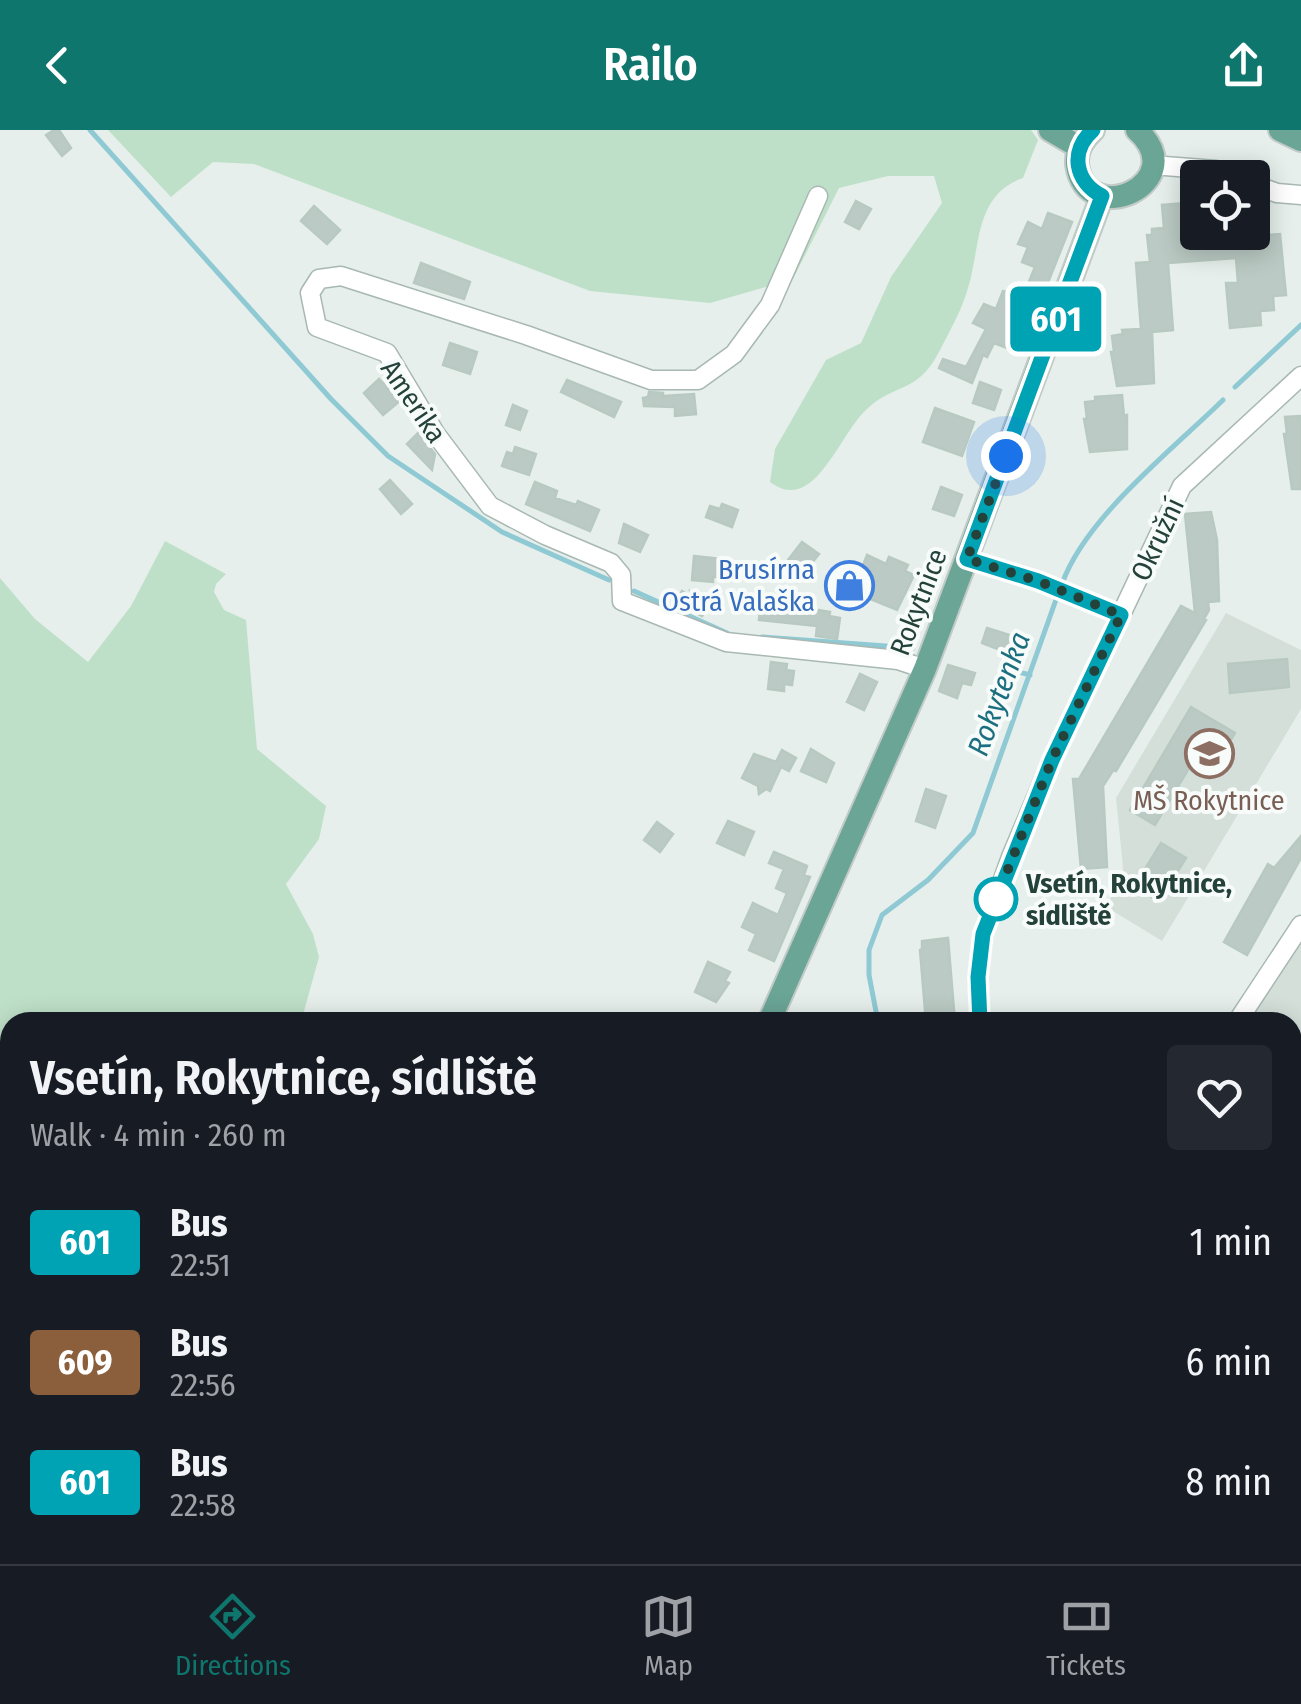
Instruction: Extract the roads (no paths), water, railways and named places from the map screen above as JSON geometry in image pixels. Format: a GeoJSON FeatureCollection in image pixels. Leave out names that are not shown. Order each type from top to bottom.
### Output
{"type":"FeatureCollection","features":[{"type":"Feature","properties":{"kind":"main road"},"geometry":{"type":"LineString","coordinates":[[1050,130],[1086,139],[1077,160],[1080,176],[1102,196],[1118,198],[1134,193],[1146,181],[1152,165],[1150,148],[1137,130]]}},
{"type":"Feature","properties":{"kind":"main road"},"geometry":{"type":"LineString","coordinates":[[1280,130],[1301,140]]}},
{"type":"Feature","properties":{"kind":"main road","name":"Rokytnice"},"geometry":{"type":"LineString","coordinates":[[773,1012],[925,668],[1102,196]]}},
{"type":"Feature","properties":{"kind":"street"},"geometry":{"type":"LineString","coordinates":[[1152,165],[1180,167]]}},
{"type":"Feature","properties":{"kind":"street"},"geometry":{"type":"LineString","coordinates":[[1270,190],[1301,195]]}},
{"type":"Feature","properties":{"kind":"street","name":"Amerika"},"geometry":{"type":"LineString","coordinates":[[818,196],[770,305],[734,354],[698,380],[651,380],[526,335],[340,276],[319,279],[310,293],[317,326],[387,354],[434,432],[490,506],[545,536],[611,562],[621,575],[622,601],[726,642],[898,660],[925,668]]}},
{"type":"Feature","properties":{"kind":"street","name":"Okružní"},"geometry":{"type":"LineString","coordinates":[[980,1012],[978,977],[983,934],[1052,760],[1182,486],[1301,376]]}},
{"type":"Feature","properties":{"kind":"street"},"geometry":{"type":"LineString","coordinates":[[967,559],[1038,581],[1121,615]]}},
{"type":"Feature","properties":{"kind":"street"},"geometry":{"type":"LineString","coordinates":[[1244,1012],[1301,925]]}},
{"type":"Feature","properties":{"kind":"waterway"},"geometry":{"type":"LineString","coordinates":[[90,130],[331,399],[388,456],[502,532],[609,580]]}},
{"type":"Feature","properties":{"kind":"waterway","name":"Rokytenka"},"geometry":{"type":"LineString","coordinates":[[1235,387],[1301,325]]}},
{"type":"Feature","properties":{"kind":"waterway","name":"Rokytenka"},"geometry":{"type":"LineString","coordinates":[[1062,584],[1073,559],[1110,510],[1223,400]]}},
{"type":"Feature","properties":{"kind":"waterway"},"geometry":{"type":"LineString","coordinates":[[634,591],[727,633]]}},
{"type":"Feature","properties":{"kind":"waterway","name":"Rokytenka"},"geometry":{"type":"LineString","coordinates":[[876,1012],[869,950],[882,915],[928,880],[973,833],[1058,594]]}},
{"type":"Feature","properties":{"kind":"waterway"},"geometry":{"type":"LineString","coordinates":[[762,637],[913,648]]}},
{"type":"Feature","properties":{"kind":"waterway"},"geometry":{"type":"LineString","coordinates":[[1015,671],[1030,675]]}},
{"type":"Feature","properties":{"kind":"place","name":"Brusírna Ostrá Valaška"},"geometry":{"type":"Point","coordinates":[850,585]}},
{"type":"Feature","properties":{"kind":"place","name":"MŠ Rokytnice"},"geometry":{"type":"Point","coordinates":[1209,753]}},
{"type":"Feature","properties":{"kind":"place","name":"Vsetín, Rokytnice, sídliště"},"geometry":{"type":"Point","coordinates":[996,899]}}]}
